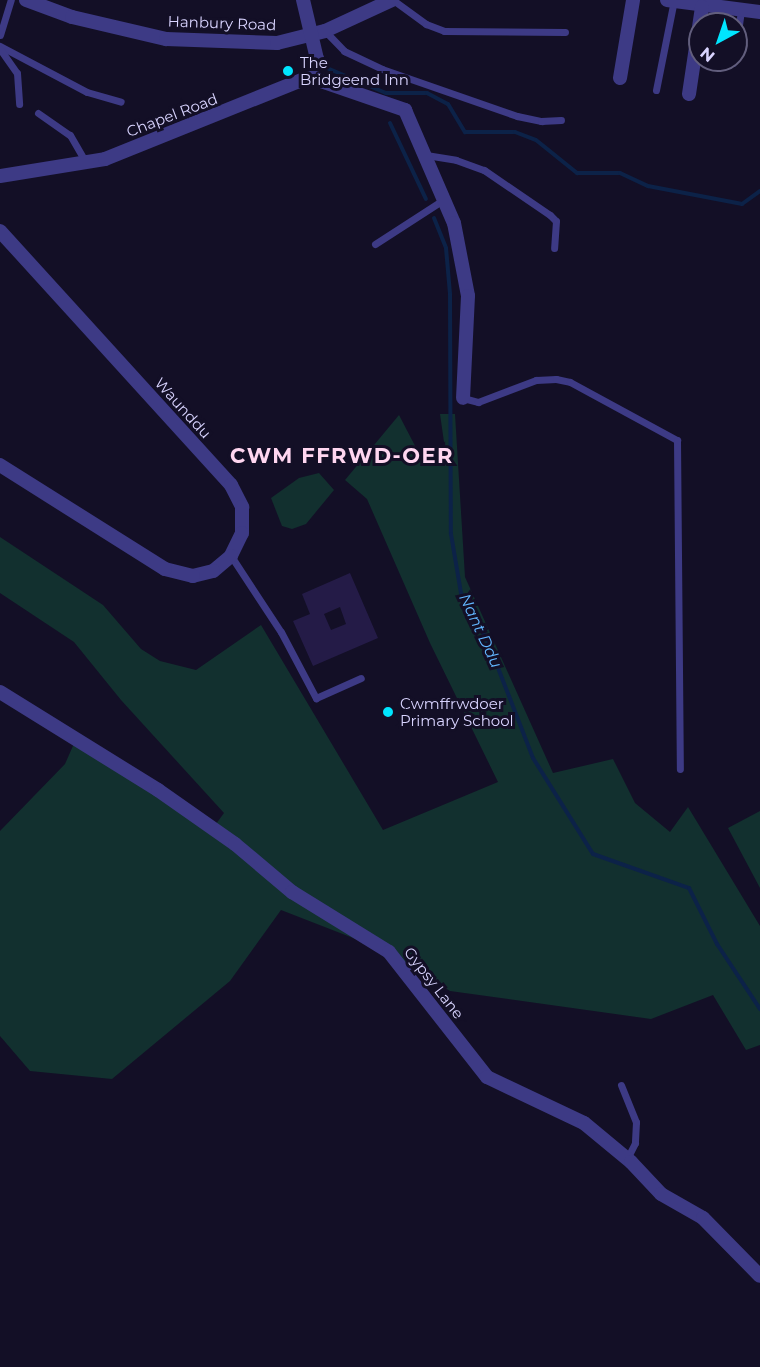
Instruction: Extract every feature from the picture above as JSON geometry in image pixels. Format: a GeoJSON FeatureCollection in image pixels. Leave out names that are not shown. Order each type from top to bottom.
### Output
{"type":"FeatureCollection","features":[{"type":"Feature","properties":{"kind":"street","name":"Hanbury Road"},"geometry":{"type":"LineString","coordinates":[[26,0],[72,18],[166,39],[278,43],[319,34],[392,0]]}},
{"type":"Feature","properties":{"kind":"street"},"geometry":{"type":"LineString","coordinates":[[303,0],[319,34],[317,59],[309,77],[405,110],[454,223],[468,296],[464,398]]}},
{"type":"Feature","properties":{"kind":"street"},"geometry":{"type":"LineString","coordinates":[[620,78],[633,0]]}},
{"type":"Feature","properties":{"kind":"street"},"geometry":{"type":"LineString","coordinates":[[672,0],[702,7],[760,12]]}},
{"type":"Feature","properties":{"kind":"street"},"geometry":{"type":"LineString","coordinates":[[689,94],[702,7]]}},
{"type":"Feature","properties":{"kind":"street","name":"Chapel Road"},"geometry":{"type":"LineString","coordinates":[[0,176],[105,159],[309,77]]}},
{"type":"Feature","properties":{"kind":"street","name":"Waunddu"},"geometry":{"type":"LineString","coordinates":[[0,231],[231,485],[242,507],[242,533],[231,556]]}},
{"type":"Feature","properties":{"kind":"street"},"geometry":{"type":"LineString","coordinates":[[0,465],[165,569],[193,576],[213,571],[231,556]]}},
{"type":"Feature","properties":{"kind":"street","name":"Gypsy Lane"},"geometry":{"type":"LineString","coordinates":[[0,692],[158,790],[235,844],[292,892],[389,952],[487,1077],[585,1123],[627,1159],[661,1194],[703,1218],[760,1276]]}},
{"type":"Feature","properties":{"kind":"lane"},"geometry":{"type":"LineString","coordinates":[[0,35],[12,0]]}},
{"type":"Feature","properties":{"kind":"lane"},"geometry":{"type":"LineString","coordinates":[[392,0],[426,24],[444,31],[565,32]]}},
{"type":"Feature","properties":{"kind":"lane"},"geometry":{"type":"LineString","coordinates":[[656,90],[672,0]]}},
{"type":"Feature","properties":{"kind":"lane"},"geometry":{"type":"LineString","coordinates":[[319,34],[344,51],[382,69],[517,116],[542,122],[561,120]]}},
{"type":"Feature","properties":{"kind":"lane"},"geometry":{"type":"LineString","coordinates":[[0,47],[87,92],[121,102]]}},
{"type":"Feature","properties":{"kind":"lane"},"geometry":{"type":"LineString","coordinates":[[0,47],[17,74],[19,104]]}},
{"type":"Feature","properties":{"kind":"lane"},"geometry":{"type":"LineString","coordinates":[[38,113],[70,135],[85,161]]}},
{"type":"Feature","properties":{"kind":"lane"},"geometry":{"type":"LineString","coordinates":[[423,155],[456,160],[505,182],[556,221],[554,248]]}},
{"type":"Feature","properties":{"kind":"lane"},"geometry":{"type":"LineString","coordinates":[[375,244],[443,200]]}},
{"type":"Feature","properties":{"kind":"lane"},"geometry":{"type":"LineString","coordinates":[[464,398],[478,402],[536,380],[556,379],[570,382],[677,440],[680,769]]}},
{"type":"Feature","properties":{"kind":"lane"},"geometry":{"type":"LineString","coordinates":[[231,556],[281,632],[316,698],[361,678]]}},
{"type":"Feature","properties":{"kind":"lane"},"geometry":{"type":"LineString","coordinates":[[621,1085],[636,1122],[635,1143],[627,1159]]}},
{"type":"Feature","properties":{"kind":"green space"},"geometry":{"type":"Polygon","coordinates":[[[440,414],[455,414],[465,577],[553,773],[613,759],[635,803],[670,832],[688,807],[760,926],[760,1045],[746,1050],[713,995],[651,1019],[450,991],[389,952],[281,910],[230,981],[112,1079],[30,1071],[0,1036],[0,831],[65,764],[76,739],[213,828],[224,813],[121,700],[74,642],[0,593],[0,537],[103,605],[141,649],[160,661],[196,670],[261,625],[383,830],[498,782],[430,643],[367,499],[345,480],[399,415],[425,465],[446,456],[440,414]]]}},
{"type":"Feature","properties":{"kind":"green space"},"geometry":{"type":"Polygon","coordinates":[[[319,473],[334,490],[306,524],[292,529],[282,526],[271,498],[299,478],[319,473]]]}},
{"type":"Feature","properties":{"kind":"green space"},"geometry":{"type":"Polygon","coordinates":[[[760,811],[760,888],[728,828],[760,811]]]}},
{"type":"Feature","properties":{"kind":"building"},"geometry":{"type":"Polygon","coordinates":[[[350,573],[378,638],[313,666],[293,621],[310,614],[302,594],[350,573]],[[340,607],[324,614],[331,630],[346,624],[340,607]]]}},
{"type":"Feature","properties":{"kind":"waterway"},"geometry":{"type":"LineString","coordinates":[[327,68],[386,93],[427,93],[448,104],[465,132],[515,132],[536,140],[577,173],[620,173],[648,186],[742,204],[760,191]]}},
{"type":"Feature","properties":{"kind":"waterway","name":"Nant Ddu"},"geometry":{"type":"LineString","coordinates":[[390,123],[426,199]]}},
{"type":"Feature","properties":{"kind":"waterway","name":"Nant Ddu"},"geometry":{"type":"LineString","coordinates":[[434,218],[446,248],[450,294],[451,534],[461,593],[488,642],[533,758],[593,854],[689,888],[717,944],[760,1009]]}},
{"type":"Feature","properties":{"kind":"place","name":"The Bridgeend Inn"},"geometry":{"type":"Point","coordinates":[288,71]}},
{"type":"Feature","properties":{"kind":"place","name":"Cwmffrwdoer Primary School"},"geometry":{"type":"Point","coordinates":[388,712]}},
{"type":"Feature","properties":{"kind":"district","name":"CWM FFRWD-OER"},"geometry":{"type":"Point","coordinates":[342,456]}}]}
